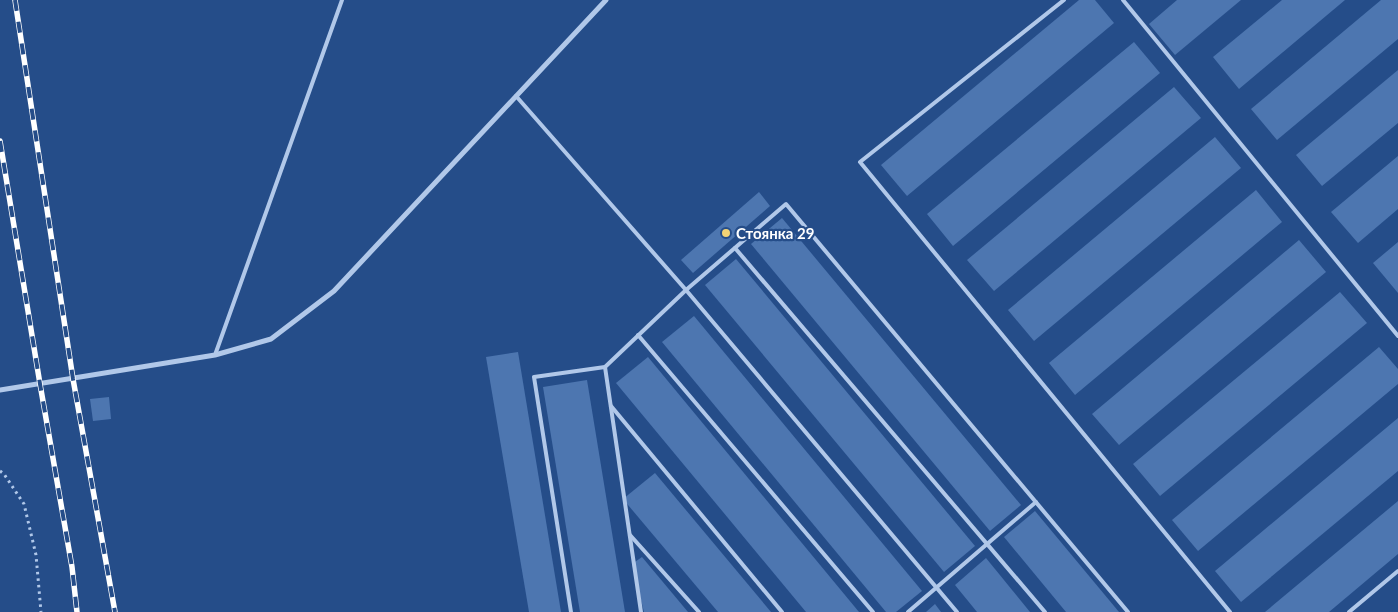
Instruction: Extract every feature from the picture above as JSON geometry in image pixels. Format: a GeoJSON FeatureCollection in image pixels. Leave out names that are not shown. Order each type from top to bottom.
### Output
{"type":"FeatureCollection","features":[{"type":"Feature","properties":{"kind":"street"},"geometry":{"type":"LineString","coordinates":[[0,390],[215,355],[271,339],[334,291],[606,0]]}},
{"type":"Feature","properties":{"kind":"lane"},"geometry":{"type":"LineString","coordinates":[[215,355],[342,0]]}},
{"type":"Feature","properties":{"kind":"lane"},"geometry":{"type":"LineString","coordinates":[[1064,0],[860,162],[1230,612]]}},
{"type":"Feature","properties":{"kind":"lane"},"geometry":{"type":"LineString","coordinates":[[1123,0],[1398,336]]}},
{"type":"Feature","properties":{"kind":"lane"},"geometry":{"type":"LineString","coordinates":[[516,96],[686,290],[957,612]]}},
{"type":"Feature","properties":{"kind":"lane"},"geometry":{"type":"LineString","coordinates":[[571,612],[534,377],[605,367],[686,290],[786,204],[1128,612]]}},
{"type":"Feature","properties":{"kind":"lane"},"geometry":{"type":"LineString","coordinates":[[736,248],[1044,612]]}},
{"type":"Feature","properties":{"kind":"lane"},"geometry":{"type":"LineString","coordinates":[[638,336],[873,612]]}},
{"type":"Feature","properties":{"kind":"lane"},"geometry":{"type":"LineString","coordinates":[[605,367],[641,612]]}},
{"type":"Feature","properties":{"kind":"lane"},"geometry":{"type":"LineString","coordinates":[[611,406],[782,612]]}},
{"type":"Feature","properties":{"kind":"lane"},"geometry":{"type":"LineString","coordinates":[[908,612],[1036,502]]}},
{"type":"Feature","properties":{"kind":"lane"},"geometry":{"type":"LineString","coordinates":[[630,534],[699,612]]}},
{"type":"Feature","properties":{"kind":"lane"},"geometry":{"type":"LineString","coordinates":[[1349,612],[1398,572]]}},
{"type":"Feature","properties":{"kind":"path"},"geometry":{"type":"LineString","coordinates":[[0,471],[24,504],[36,556],[41,612]]}},
{"type":"Feature","properties":{"kind":"building"},"geometry":{"type":"Polygon","coordinates":[[[1079,0],[1095,0],[1114,23],[907,196],[881,165],[1079,0]]]}},
{"type":"Feature","properties":{"kind":"building"},"geometry":{"type":"Polygon","coordinates":[[[1177,0],[1241,0],[1175,55],[1149,24],[1177,0]]]}},
{"type":"Feature","properties":{"kind":"building"},"geometry":{"type":"Polygon","coordinates":[[[1282,0],[1345,0],[1239,89],[1213,57],[1282,0]]]}},
{"type":"Feature","properties":{"kind":"building"},"geometry":{"type":"Polygon","coordinates":[[[1381,0],[1398,0],[1398,39],[1277,140],[1251,109],[1381,0]]]}},
{"type":"Feature","properties":{"kind":"building"},"geometry":{"type":"Polygon","coordinates":[[[1134,42],[1160,73],[953,246],[927,214],[1134,42]]]}},
{"type":"Feature","properties":{"kind":"building"},"geometry":{"type":"Polygon","coordinates":[[[1398,70],[1398,123],[1322,186],[1296,155],[1398,70]]]}},
{"type":"Feature","properties":{"kind":"building"},"geometry":{"type":"Polygon","coordinates":[[[1174,87],[1201,118],[994,291],[967,260],[1174,87]]]}},
{"type":"Feature","properties":{"kind":"building"},"geometry":{"type":"Polygon","coordinates":[[[1215,137],[1241,168],[1034,341],[1008,310],[1215,137]]]}},
{"type":"Feature","properties":{"kind":"building"},"geometry":{"type":"Polygon","coordinates":[[[1398,156],[1398,209],[1358,243],[1331,212],[1398,156]]]}},
{"type":"Feature","properties":{"kind":"building"},"geometry":{"type":"Polygon","coordinates":[[[1256,190],[1282,222],[1075,395],[1049,363],[1256,190]]]}},
{"type":"Feature","properties":{"kind":"building","name":"Стоянка 29"},"geometry":{"type":"Polygon","coordinates":[[[759,192],[770,206],[693,273],[681,260],[759,192]]]}},
{"type":"Feature","properties":{"kind":"building"},"geometry":{"type":"Polygon","coordinates":[[[782,218],[1021,505],[990,531],[751,244],[782,218]]]}},
{"type":"Feature","properties":{"kind":"building"},"geometry":{"type":"Polygon","coordinates":[[[1299,240],[1326,272],[1119,445],[1092,414],[1299,240]]]}},
{"type":"Feature","properties":{"kind":"building"},"geometry":{"type":"Polygon","coordinates":[[[1398,242],[1398,293],[1373,263],[1398,242]]]}},
{"type":"Feature","properties":{"kind":"building"},"geometry":{"type":"Polygon","coordinates":[[[736,259],[975,546],[944,572],[705,285],[736,259]]]}},
{"type":"Feature","properties":{"kind":"building"},"geometry":{"type":"Polygon","coordinates":[[[1340,292],[1367,323],[1160,496],[1133,464],[1340,292]]]}},
{"type":"Feature","properties":{"kind":"building"},"geometry":{"type":"Polygon","coordinates":[[[694,316],[922,591],[896,612],[886,612],[662,342],[694,316]]]}},
{"type":"Feature","properties":{"kind":"building"},"geometry":{"type":"Polygon","coordinates":[[[1379,347],[1398,369],[1398,384],[1198,551],[1172,520],[1379,347]]]}},
{"type":"Feature","properties":{"kind":"building"},"geometry":{"type":"Polygon","coordinates":[[[518,352],[561,612],[529,612],[486,357],[518,352]]]}},
{"type":"Feature","properties":{"kind":"building"},"geometry":{"type":"Polygon","coordinates":[[[648,357],[859,612],[806,612],[616,383],[648,357]]]}},
{"type":"Feature","properties":{"kind":"building"},"geometry":{"type":"Polygon","coordinates":[[[587,380],[625,612],[580,612],[543,387],[587,380]]]}},
{"type":"Feature","properties":{"kind":"building"},"geometry":{"type":"Polygon","coordinates":[[[109,397],[111,419],[93,421],[90,399],[109,397]]]}},
{"type":"Feature","properties":{"kind":"building"},"geometry":{"type":"Polygon","coordinates":[[[1398,418],[1398,471],[1241,602],[1215,571],[1398,418]]]}},
{"type":"Feature","properties":{"kind":"building"},"geometry":{"type":"Polygon","coordinates":[[[655,473],[771,612],[718,612],[623,499],[655,473]]]}},
{"type":"Feature","properties":{"kind":"building"},"geometry":{"type":"Polygon","coordinates":[[[1398,501],[1398,554],[1329,612],[1265,612],[1398,501]]]}},
{"type":"Feature","properties":{"kind":"building"},"geometry":{"type":"Polygon","coordinates":[[[1035,511],[1119,612],[1066,612],[1004,537],[1035,511]]]}},
{"type":"Feature","properties":{"kind":"building"},"geometry":{"type":"Polygon","coordinates":[[[642,557],[688,612],[644,612],[632,564],[642,557]]]}},
{"type":"Feature","properties":{"kind":"building"},"geometry":{"type":"Polygon","coordinates":[[[986,558],[1030,612],[977,612],[955,585],[986,558]]]}},
{"type":"Feature","properties":{"kind":"building"},"geometry":{"type":"Polygon","coordinates":[[[935,604],[941,612],[926,612],[935,604]]]}},
{"type":"Feature","properties":{"kind":"railway"},"geometry":{"type":"LineString","coordinates":[[15,0],[73,379],[115,612]]}},
{"type":"Feature","properties":{"kind":"railway"},"geometry":{"type":"LineString","coordinates":[[0,141],[72,567],[77,612]]}},
{"type":"Feature","properties":{"kind":"place","name":"Стоянка 29"},"geometry":{"type":"Point","coordinates":[726,233]}}]}
